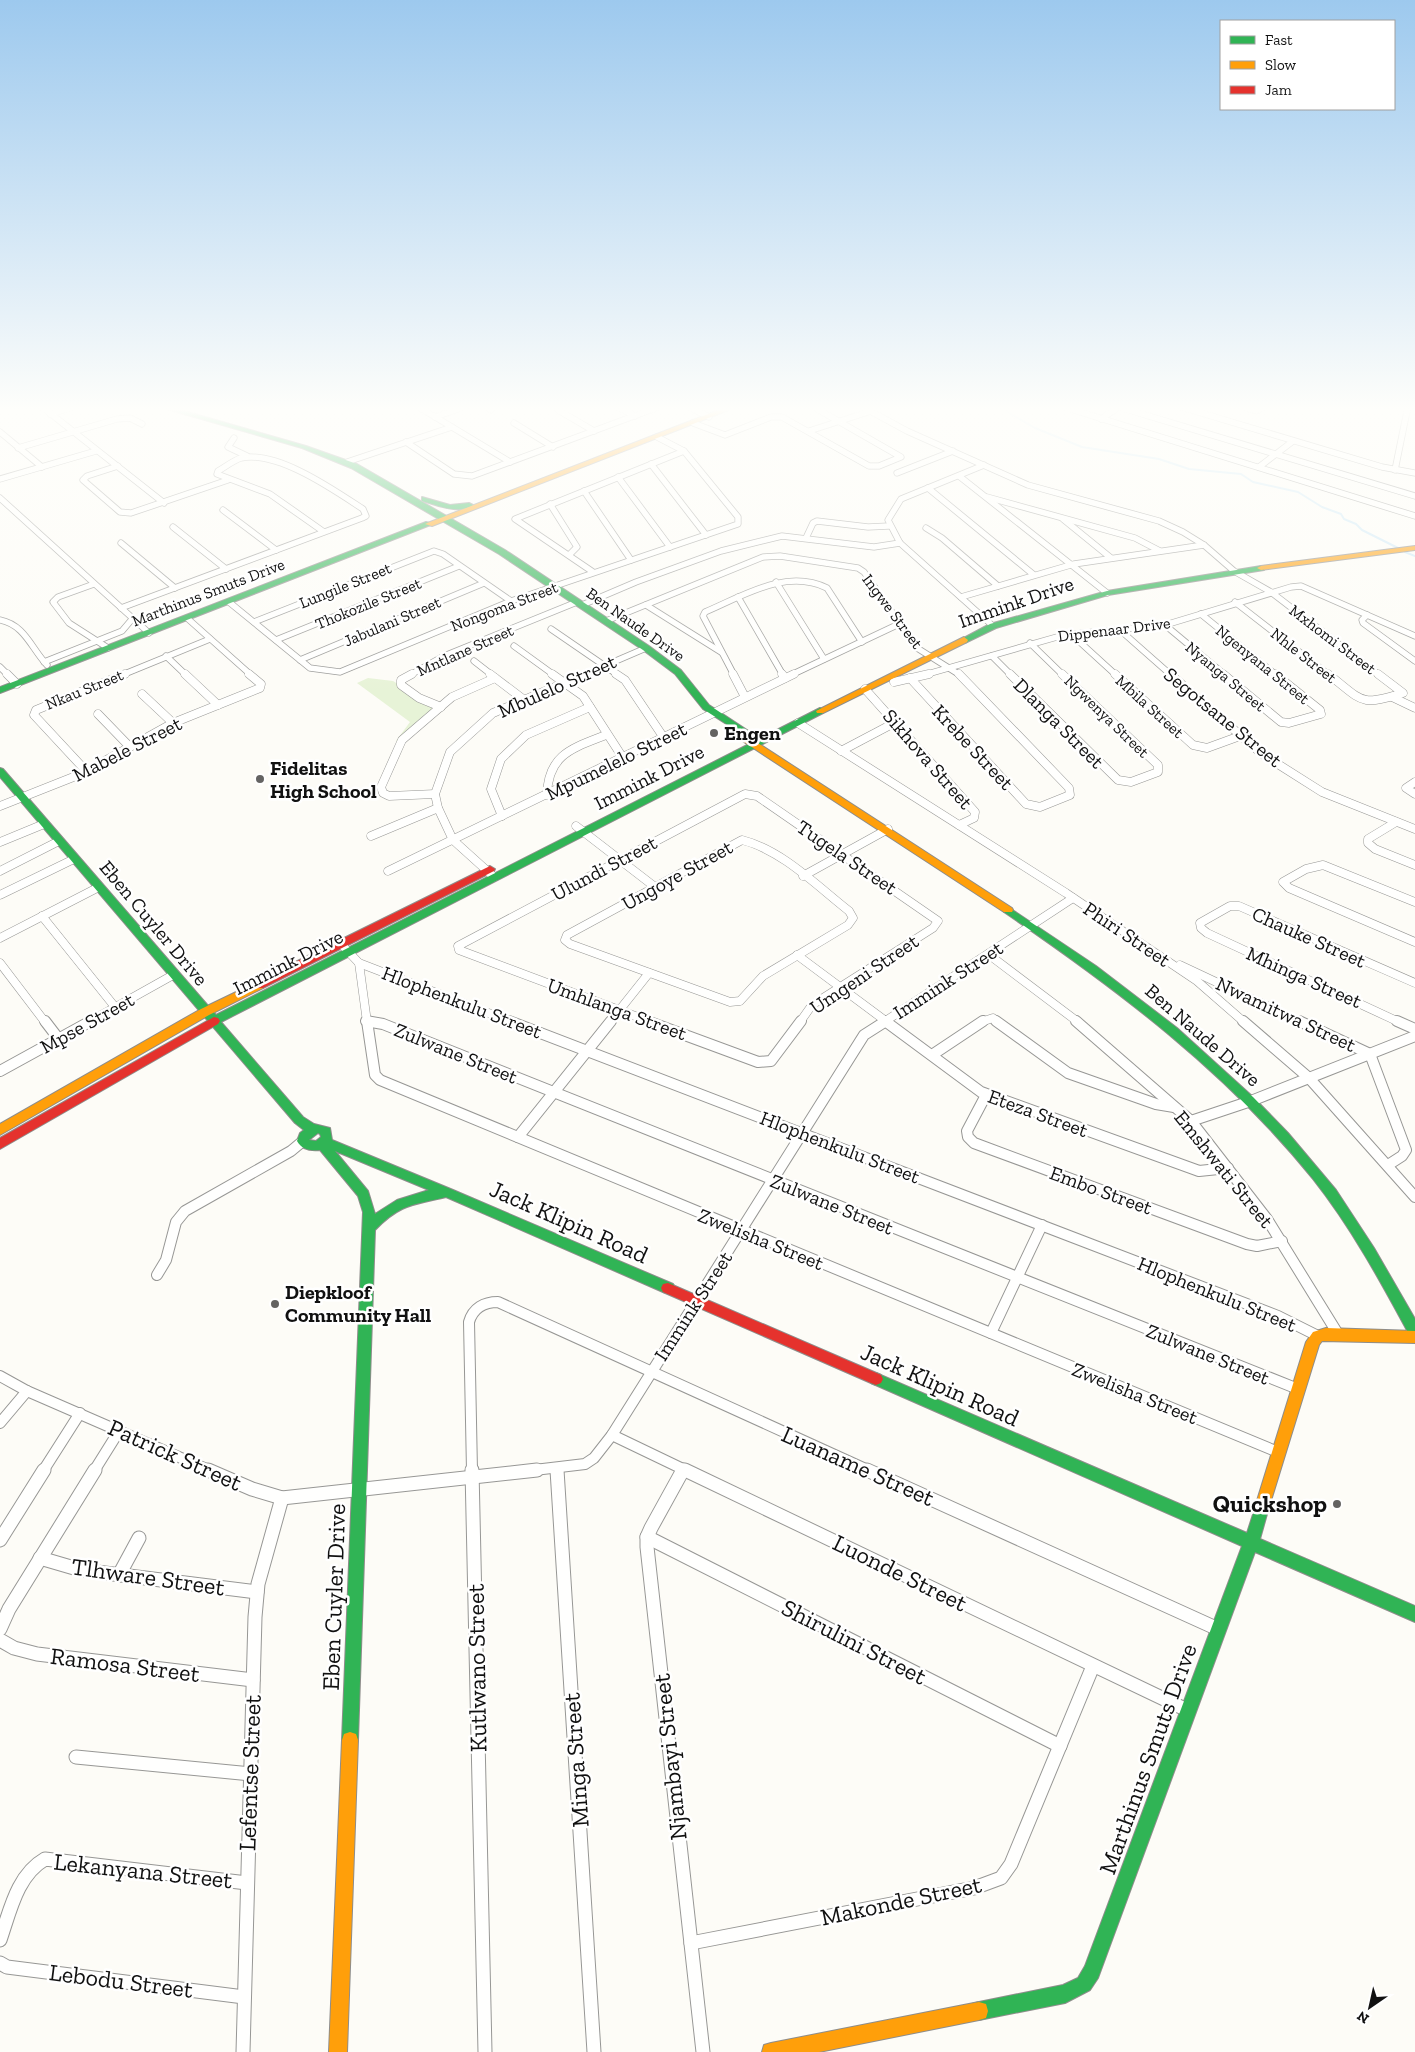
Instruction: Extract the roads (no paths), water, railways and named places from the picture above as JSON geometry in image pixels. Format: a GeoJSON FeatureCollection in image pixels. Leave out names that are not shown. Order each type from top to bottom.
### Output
{"type":"FeatureCollection","features":[{"type":"Feature","properties":{"kind":"main road"},"geometry":{"type":"LineString","coordinates":[[404,532],[427,518],[428,512],[419,502]]}},
{"type":"Feature","properties":{"kind":"main road","name":"Ben Naude Drive"},"geometry":{"type":"LineString","coordinates":[[422,502],[502,552],[646,648],[674,668],[703,704],[713,713],[1032,925],[1142,1005],[1251,1101],[1320,1182],[1358,1230],[1388,1277],[1415,1332]]}},
{"type":"Feature","properties":{"kind":"main road"},"geometry":{"type":"LineString","coordinates":[[428,502],[450,507],[482,502]]}},
{"type":"Feature","properties":{"kind":"main road","name":"Marthinus Smuts Drive"},"geometry":{"type":"LineString","coordinates":[[448,517],[482,502]]}},
{"type":"Feature","properties":{"kind":"main road","name":"Marthinus Smuts Drive"},"geometry":{"type":"LineString","coordinates":[[0,690],[17,684],[49,666],[103,645],[149,633],[488,502]]}},
{"type":"Feature","properties":{"kind":"main road"},"geometry":{"type":"LineString","coordinates":[[350,555],[404,532],[448,517]]}},
{"type":"Feature","properties":{"kind":"main road","name":"Immink Drive"},"geometry":{"type":"LineString","coordinates":[[1232,569],[1383,552],[1404,548],[1415,543]]}},
{"type":"Feature","properties":{"kind":"main road","name":"Immink Drive"},"geometry":{"type":"LineString","coordinates":[[0,1144],[345,948],[580,829],[751,739],[990,624],[1103,590],[1371,548],[1404,548]]}},
{"type":"Feature","properties":{"kind":"main road","name":"Immink Drive"},"geometry":{"type":"LineString","coordinates":[[751,739],[798,723],[865,689],[926,654]]}},
{"type":"Feature","properties":{"kind":"main road","name":"Eben Cuyler Drive"},"geometry":{"type":"LineString","coordinates":[[0,771],[173,975],[368,1199],[338,2052]]}},
{"type":"Feature","properties":{"kind":"main road","name":"Immink Drive"},"geometry":{"type":"LineString","coordinates":[[0,1130],[205,1012],[345,948]]}},
{"type":"Feature","properties":{"kind":"main road"},"geometry":{"type":"LineString","coordinates":[[315,1140],[345,1148],[450,1193]]}},
{"type":"Feature","properties":{"kind":"main road"},"geometry":{"type":"LineString","coordinates":[[367,1230],[382,1213],[399,1201],[423,1194],[450,1193]]}},
{"type":"Feature","properties":{"kind":"main road","name":"Jack Klipin Road"},"geometry":{"type":"LineString","coordinates":[[450,1193],[696,1302],[1415,1614]]}},
{"type":"Feature","properties":{"kind":"main road"},"geometry":{"type":"LineString","coordinates":[[1318,1336],[1338,1334],[1415,1337]]}},
{"type":"Feature","properties":{"kind":"main road","name":"Marthinus Smuts Drive"},"geometry":{"type":"LineString","coordinates":[[771,2052],[1065,1994],[1084,1984],[1092,1972],[1251,1543],[1308,1352],[1318,1336]]}},
{"type":"Feature","properties":{"kind":"street"},"geometry":{"type":"LineString","coordinates":[[1,502],[149,633]]}},
{"type":"Feature","properties":{"kind":"street"},"geometry":{"type":"LineString","coordinates":[[109,502],[122,513],[132,513],[168,502]]}},
{"type":"Feature","properties":{"kind":"street"},"geometry":{"type":"LineString","coordinates":[[281,502],[324,532]]}},
{"type":"Feature","properties":{"kind":"street"},"geometry":{"type":"LineString","coordinates":[[121,608],[362,518],[366,512],[351,502]]}},
{"type":"Feature","properties":{"kind":"street"},"geometry":{"type":"LineString","coordinates":[[556,502],[518,517],[515,520],[593,572]]}},
{"type":"Feature","properties":{"kind":"street"},"geometry":{"type":"LineString","coordinates":[[591,502],[631,560]]}},
{"type":"Feature","properties":{"kind":"street"},"geometry":{"type":"LineString","coordinates":[[636,502],[670,547]]}},
{"type":"Feature","properties":{"kind":"street"},"geometry":{"type":"LineString","coordinates":[[680,502],[706,535]]}},
{"type":"Feature","properties":{"kind":"street","name":"Nongoma Street"},"geometry":{"type":"LineString","coordinates":[[229,602],[316,671],[344,671],[511,601],[735,526],[740,521],[725,502]]}},
{"type":"Feature","properties":{"kind":"street"},"geometry":{"type":"LineString","coordinates":[[898,502],[888,518],[889,526],[900,543],[990,624]]}},
{"type":"Feature","properties":{"kind":"street"},"geometry":{"type":"LineString","coordinates":[[945,502],[1034,575]]}},
{"type":"Feature","properties":{"kind":"street"},"geometry":{"type":"LineString","coordinates":[[993,502],[1103,590]]}},
{"type":"Feature","properties":{"kind":"street"},"geometry":{"type":"LineString","coordinates":[[1007,502],[1135,538],[1160,551]]}},
{"type":"Feature","properties":{"kind":"street","name":"Mxhomi Street"},"geometry":{"type":"LineString","coordinates":[[1087,502],[1165,524],[1204,545],[1232,569],[1271,592],[1403,692],[1374,702]]}},
{"type":"Feature","properties":{"kind":"street"},"geometry":{"type":"LineString","coordinates":[[1370,502],[1415,516]]}},
{"type":"Feature","properties":{"kind":"street"},"geometry":{"type":"LineString","coordinates":[[550,504],[576,547],[576,550],[569,555]]}},
{"type":"Feature","properties":{"kind":"street"},"geometry":{"type":"LineString","coordinates":[[224,510],[276,550]]}},
{"type":"Feature","properties":{"kind":"street"},"geometry":{"type":"LineString","coordinates":[[1059,516],[1111,558]]}},
{"type":"Feature","properties":{"kind":"street"},"geometry":{"type":"LineString","coordinates":[[806,538],[813,523],[817,521],[868,527],[889,526]]}},
{"type":"Feature","properties":{"kind":"street"},"geometry":{"type":"LineString","coordinates":[[173,527],[226,569]]}},
{"type":"Feature","properties":{"kind":"street"},"geometry":{"type":"LineString","coordinates":[[926,528],[938,534],[998,586]]}},
{"type":"Feature","properties":{"kind":"street"},"geometry":{"type":"LineString","coordinates":[[580,604],[724,550],[783,536],[877,547],[900,543]]}},
{"type":"Feature","properties":{"kind":"street"},"geometry":{"type":"LineString","coordinates":[[122,543],[175,588]]}},
{"type":"Feature","properties":{"kind":"street"},"geometry":{"type":"LineString","coordinates":[[961,597],[1071,564],[1204,545]]}},
{"type":"Feature","properties":{"kind":"street","name":"Lungile Street"},"geometry":{"type":"LineString","coordinates":[[254,622],[429,552],[440,552],[511,601]]}},
{"type":"Feature","properties":{"kind":"street","name":"Ingwe Street"},"geometry":{"type":"LineString","coordinates":[[606,621],[759,558],[780,556],[860,569],[917,648],[953,668],[1071,790],[1067,797],[1040,807]]}},
{"type":"Feature","properties":{"kind":"street","name":"Thokozile Street"},"geometry":{"type":"LineString","coordinates":[[276,640],[459,566]]}},
{"type":"Feature","properties":{"kind":"street"},"geometry":{"type":"LineString","coordinates":[[776,582],[824,659]]}},
{"type":"Feature","properties":{"kind":"street"},"geometry":{"type":"LineString","coordinates":[[745,697],[703,614],[776,582],[802,583],[827,589],[862,642]]}},
{"type":"Feature","properties":{"kind":"street","name":"Jabulani Street"},"geometry":{"type":"LineString","coordinates":[[300,660],[484,583]]}},
{"type":"Feature","properties":{"kind":"street"},"geometry":{"type":"LineString","coordinates":[[94,584],[58,597],[53,602],[60,614],[103,645],[122,632],[132,618]]}},
{"type":"Feature","properties":{"kind":"street","name":"Dippenaar Drive"},"geometry":{"type":"LineString","coordinates":[[894,682],[953,668],[1030,643],[1071,634],[1165,625],[1271,592],[1303,586],[1415,636]]}},
{"type":"Feature","properties":{"kind":"street"},"geometry":{"type":"LineString","coordinates":[[738,598],[785,678]]}},
{"type":"Feature","properties":{"kind":"street","name":"Nhle Street"},"geometry":{"type":"LineString","coordinates":[[1236,602],[1360,699],[1374,702]]}},
{"type":"Feature","properties":{"kind":"street","name":"Mntlane Street"},"geometry":{"type":"LineString","coordinates":[[440,706],[419,698],[401,685],[401,680],[444,656],[580,604]]}},
{"type":"Feature","properties":{"kind":"street"},"geometry":{"type":"LineString","coordinates":[[646,605],[721,652]]}},
{"type":"Feature","properties":{"kind":"street","name":"Ngenyana Street"},"geometry":{"type":"LineString","coordinates":[[1201,614],[1321,712],[1317,716],[1289,723]]}},
{"type":"Feature","properties":{"kind":"street"},"geometry":{"type":"LineString","coordinates":[[1367,615],[1362,620],[1363,623],[1415,661]]}},
{"type":"Feature","properties":{"kind":"street"},"geometry":{"type":"LineString","coordinates":[[187,618],[210,639]]}},
{"type":"Feature","properties":{"kind":"street"},"geometry":{"type":"LineString","coordinates":[[0,620],[8,621],[18,628],[49,666]]}},
{"type":"Feature","properties":{"kind":"street","name":"Mpumelelo Street"},"geometry":{"type":"LineString","coordinates":[[388,872],[745,697],[899,624]]}},
{"type":"Feature","properties":{"kind":"street","name":"Nyanga Street"},"geometry":{"type":"LineString","coordinates":[[1165,625],[1280,722],[1289,723]]}},
{"type":"Feature","properties":{"kind":"street"},"geometry":{"type":"LineString","coordinates":[[551,629],[604,665],[628,684],[664,738]]}},
{"type":"Feature","properties":{"kind":"street","name":"Segotsane Street"},"geometry":{"type":"LineString","coordinates":[[1120,630],[1262,754],[1317,789],[1415,829]]}},
{"type":"Feature","properties":{"kind":"street","name":"Mbila Street"},"geometry":{"type":"LineString","coordinates":[[1071,634],[1194,745],[1207,748],[1240,736]]}},
{"type":"Feature","properties":{"kind":"street","name":"Nkau Street"},"geometry":{"type":"LineString","coordinates":[[87,772],[34,715],[34,711],[42,706],[210,639]]}},
{"type":"Feature","properties":{"kind":"street","name":"Mabele Street"},"geometry":{"type":"LineString","coordinates":[[0,806],[87,772],[173,724],[255,692],[261,684],[210,639]]}},
{"type":"Feature","properties":{"kind":"street","name":"Ngwenya Street"},"geometry":{"type":"LineString","coordinates":[[1030,643],[1158,765],[1159,769],[1156,773],[1131,782]]}},
{"type":"Feature","properties":{"kind":"street"},"geometry":{"type":"LineString","coordinates":[[514,646],[583,696],[606,735],[623,758]]}},
{"type":"Feature","properties":{"kind":"street","name":"Mbulelo Street"},"geometry":{"type":"LineString","coordinates":[[435,794],[450,752],[488,716],[523,699],[646,648]]}},
{"type":"Feature","properties":{"kind":"street"},"geometry":{"type":"LineString","coordinates":[[166,656],[218,706]]}},
{"type":"Feature","properties":{"kind":"street","name":"Dlanga Street"},"geometry":{"type":"LineString","coordinates":[[992,656],[1114,777],[1120,781],[1131,782]]}},
{"type":"Feature","properties":{"kind":"street"},"geometry":{"type":"LineString","coordinates":[[474,661],[523,699]]}},
{"type":"Feature","properties":{"kind":"street"},"geometry":{"type":"LineString","coordinates":[[0,667],[17,684]]}},
{"type":"Feature","properties":{"kind":"street"},"geometry":{"type":"LineString","coordinates":[[490,873],[453,840],[438,808],[435,794],[389,796],[383,793],[381,789],[399,744],[452,697],[495,678]]}},
{"type":"Feature","properties":{"kind":"street","name":"Krebe Street"},"geometry":{"type":"LineString","coordinates":[[910,678],[1025,803],[1040,807]]}},
{"type":"Feature","properties":{"kind":"street","name":"Sikhova Street"},"geometry":{"type":"LineString","coordinates":[[865,689],[975,812],[974,818],[959,825]]}},
{"type":"Feature","properties":{"kind":"street"},"geometry":{"type":"LineString","coordinates":[[142,694],[173,724]]}},
{"type":"Feature","properties":{"kind":"street"},"geometry":{"type":"LineString","coordinates":[[1392,697],[1415,708]]}},
{"type":"Feature","properties":{"kind":"street"},"geometry":{"type":"LineString","coordinates":[[502,816],[491,789],[501,759],[530,732],[590,707]]}},
{"type":"Feature","properties":{"kind":"street"},"geometry":{"type":"LineString","coordinates":[[98,714],[130,747]]}},
{"type":"Feature","properties":{"kind":"street"},"geometry":{"type":"LineString","coordinates":[[841,750],[896,722]]}},
{"type":"Feature","properties":{"kind":"street","name":"Phiri Street"},"geometry":{"type":"LineString","coordinates":[[798,723],[1073,898],[1197,981],[1309,1078],[1415,1197]]}},
{"type":"Feature","properties":{"kind":"street"},"geometry":{"type":"LineString","coordinates":[[547,795],[546,777],[559,759],[570,750],[606,735]]}},
{"type":"Feature","properties":{"kind":"street"},"geometry":{"type":"LineString","coordinates":[[1415,782],[1407,786],[1408,790],[1415,794]]}},
{"type":"Feature","properties":{"kind":"street","name":"Ulundi Street"},"geometry":{"type":"LineString","coordinates":[[460,951],[458,947],[465,941],[745,794],[757,796]]}},
{"type":"Feature","properties":{"kind":"street","name":"Tugela Street"},"geometry":{"type":"LineString","coordinates":[[757,796],[936,918]]}},
{"type":"Feature","properties":{"kind":"street"},"geometry":{"type":"LineString","coordinates":[[371,836],[438,808]]}},
{"type":"Feature","properties":{"kind":"street"},"geometry":{"type":"LineString","coordinates":[[1396,822],[1368,839],[1368,843],[1375,849],[1415,865]]}},
{"type":"Feature","properties":{"kind":"street"},"geometry":{"type":"LineString","coordinates":[[0,842],[44,824]]}},
{"type":"Feature","properties":{"kind":"street"},"geometry":{"type":"LineString","coordinates":[[580,829],[655,887]]}},
{"type":"Feature","properties":{"kind":"street"},"geometry":{"type":"LineString","coordinates":[[803,876],[843,854],[890,832]]}},
{"type":"Feature","properties":{"kind":"street","name":"Ungoye Street"},"geometry":{"type":"LineString","coordinates":[[742,840],[756,844],[803,876],[851,913],[853,918],[848,925],[763,976],[744,998],[735,1002],[570,944],[565,939],[567,935],[742,840]]}},
{"type":"Feature","properties":{"kind":"street"},"geometry":{"type":"LineString","coordinates":[[0,870],[60,842]]}},
{"type":"Feature","properties":{"kind":"street"},"geometry":{"type":"LineString","coordinates":[[0,895],[74,859]]}},
{"type":"Feature","properties":{"kind":"street"},"geometry":{"type":"LineString","coordinates":[[1415,902],[1321,864],[1285,880],[1283,883],[1289,888],[1415,942]]}},
{"type":"Feature","properties":{"kind":"street"},"geometry":{"type":"LineString","coordinates":[[0,938],[99,887]]}},
{"type":"Feature","properties":{"kind":"street","name":"Immink Street"},"geometry":{"type":"LineString","coordinates":[[359,1491],[557,1469],[590,1461],[612,1435],[863,1037],[1073,898]]}},
{"type":"Feature","properties":{"kind":"street","name":"Chauke Street"},"geometry":{"type":"LineString","coordinates":[[1202,921],[1230,906],[1238,906],[1415,983]]}},
{"type":"Feature","properties":{"kind":"street"},"geometry":{"type":"LineString","coordinates":[[42,916],[115,1007]]}},
{"type":"Feature","properties":{"kind":"street","name":"Umgeni Street"},"geometry":{"type":"LineString","coordinates":[[774,1058],[810,1007],[839,986],[936,927],[938,923],[936,918]]}},
{"type":"Feature","properties":{"kind":"street","name":"Mhinga Street"},"geometry":{"type":"LineString","coordinates":[[1202,921],[1201,928],[1207,934],[1415,1029]]}},
{"type":"Feature","properties":{"kind":"street"},"geometry":{"type":"LineString","coordinates":[[345,948],[360,962]]}},
{"type":"Feature","properties":{"kind":"street","name":"Umhlanga Street"},"geometry":{"type":"LineString","coordinates":[[460,951],[758,1062],[768,1062],[774,1058]]}},
{"type":"Feature","properties":{"kind":"street","name":"Emshwati Street"},"geometry":{"type":"LineString","coordinates":[[988,954],[1094,1034],[1191,1121],[1282,1241],[1338,1334]]}},
{"type":"Feature","properties":{"kind":"street","name":"Eteza Street"},"geometry":{"type":"LineString","coordinates":[[798,955],[986,1095],[1199,1171],[1206,1172],[1228,1168]]}},
{"type":"Feature","properties":{"kind":"street","name":"Zwelisha Street"},"geometry":{"type":"LineString","coordinates":[[360,962],[366,1021],[376,1077],[740,1231],[1278,1452]]}},
{"type":"Feature","properties":{"kind":"street","name":"Hlophenkulu Street"},"geometry":{"type":"LineString","coordinates":[[360,962],[1278,1316],[1318,1336]]}},
{"type":"Feature","properties":{"kind":"street","name":"Nwamitwa Street"},"geometry":{"type":"LineString","coordinates":[[1168,962],[1192,970],[1370,1054],[1406,1150],[1402,1156],[1388,1165]]}},
{"type":"Feature","properties":{"kind":"street"},"geometry":{"type":"LineString","coordinates":[[0,963],[58,1038]]}},
{"type":"Feature","properties":{"kind":"street"},"geometry":{"type":"LineString","coordinates":[[518,1137],[649,973]]}},
{"type":"Feature","properties":{"kind":"street","name":"Mpse Street"},"geometry":{"type":"LineString","coordinates":[[0,1071],[173,975]]}},
{"type":"Feature","properties":{"kind":"street"},"geometry":{"type":"LineString","coordinates":[[932,1055],[984,1020],[993,1018],[1068,1073],[1156,1104],[1174,1107]]}},
{"type":"Feature","properties":{"kind":"street","name":"Zulwane Street"},"geometry":{"type":"LineString","coordinates":[[366,1021],[383,1024],[1298,1389]]}},
{"type":"Feature","properties":{"kind":"street"},"geometry":{"type":"LineString","coordinates":[[1191,1121],[1251,1101],[1415,1036]]}},
{"type":"Feature","properties":{"kind":"street","name":"Embo Street"},"geometry":{"type":"LineString","coordinates":[[986,1095],[966,1131],[968,1137],[976,1144],[1247,1244],[1257,1246],[1282,1241]]}},
{"type":"Feature","properties":{"kind":"street"},"geometry":{"type":"LineString","coordinates":[[157,1275],[166,1259],[173,1227],[179,1215],[193,1205],[291,1151],[315,1140]]}},
{"type":"Feature","properties":{"kind":"street"},"geometry":{"type":"LineString","coordinates":[[991,1333],[1042,1225]]}},
{"type":"Feature","properties":{"kind":"street","name":"Luaname Street"},"geometry":{"type":"LineString","coordinates":[[498,1302],[1218,1629]]}},
{"type":"Feature","properties":{"kind":"street","name":"Kutlwano Street"},"geometry":{"type":"LineString","coordinates":[[485,2052],[470,1318],[473,1312],[485,1303],[498,1302]]}},
{"type":"Feature","properties":{"kind":"street","name":"Patrick Street"},"geometry":{"type":"LineString","coordinates":[[0,1376],[27,1391],[252,1489],[282,1498],[359,1491]]}},
{"type":"Feature","properties":{"kind":"street"},"geometry":{"type":"LineString","coordinates":[[0,1423],[27,1391]]}},
{"type":"Feature","properties":{"kind":"street"},"geometry":{"type":"LineString","coordinates":[[0,1540],[80,1413]]}},
{"type":"Feature","properties":{"kind":"street"},"geometry":{"type":"LineString","coordinates":[[0,1629],[4,1608],[40,1558],[120,1431]]}},
{"type":"Feature","properties":{"kind":"street","name":"Luonde Street"},"geometry":{"type":"LineString","coordinates":[[612,1435],[1188,1710]]}},
{"type":"Feature","properties":{"kind":"street","name":"Minga Street"},"geometry":{"type":"LineString","coordinates":[[557,1469],[594,2052]]}},
{"type":"Feature","properties":{"kind":"street"},"geometry":{"type":"LineString","coordinates":[[647,1537],[683,1470]]}},
{"type":"Feature","properties":{"kind":"street","name":"Lefentse Street"},"geometry":{"type":"LineString","coordinates":[[243,2052],[257,1592],[282,1498]]}},
{"type":"Feature","properties":{"kind":"street","name":"Shirulini Street"},"geometry":{"type":"LineString","coordinates":[[647,1537],[1060,1746]]}},
{"type":"Feature","properties":{"kind":"street","name":"Njambayi Street"},"geometry":{"type":"LineString","coordinates":[[647,1537],[703,2052]]}},
{"type":"Feature","properties":{"kind":"street"},"geometry":{"type":"LineString","coordinates":[[119,1575],[139,1538]]}},
{"type":"Feature","properties":{"kind":"street","name":"Tlhware Street"},"geometry":{"type":"LineString","coordinates":[[40,1558],[70,1568],[257,1592]]}},
{"type":"Feature","properties":{"kind":"street","name":"Ramosa Street"},"geometry":{"type":"LineString","coordinates":[[0,1640],[14,1648],[27,1652],[70,1659],[253,1680]]}},
{"type":"Feature","properties":{"kind":"street","name":"Makonde Street"},"geometry":{"type":"LineString","coordinates":[[691,1943],[974,1888],[1001,1878],[1011,1864],[1094,1666]]}},
{"type":"Feature","properties":{"kind":"street"},"geometry":{"type":"LineString","coordinates":[[76,1757],[251,1774]]}},
{"type":"Feature","properties":{"kind":"street","name":"Lekanyana Street"},"geometry":{"type":"LineString","coordinates":[[0,1940],[25,1875],[38,1862],[45,1859],[247,1883]]}},
{"type":"Feature","properties":{"kind":"street","name":"Lebodu Street"},"geometry":{"type":"LineString","coordinates":[[0,1963],[7,1967],[244,1997]]}},
{"type":"Feature","properties":{"kind":"waterway"},"geometry":{"type":"LineString","coordinates":[[1314,502],[1341,514],[1344,519],[1356,524],[1362,530],[1398,548]]}},
{"type":"Feature","properties":{"kind":"waterway"},"geometry":{"type":"LineString","coordinates":[[1405,552],[1415,556]]}},
{"type":"Feature","properties":{"kind":"place","name":"Engen"},"geometry":{"type":"Point","coordinates":[714,733]}},
{"type":"Feature","properties":{"kind":"place","name":"Fidelitas High School"},"geometry":{"type":"Point","coordinates":[260,779]}},
{"type":"Feature","properties":{"kind":"place","name":"Diepkloof Community Hall"},"geometry":{"type":"Point","coordinates":[275,1304]}},
{"type":"Feature","properties":{"kind":"place","name":"Quickshop"},"geometry":{"type":"Point","coordinates":[1337,1504]}}]}
